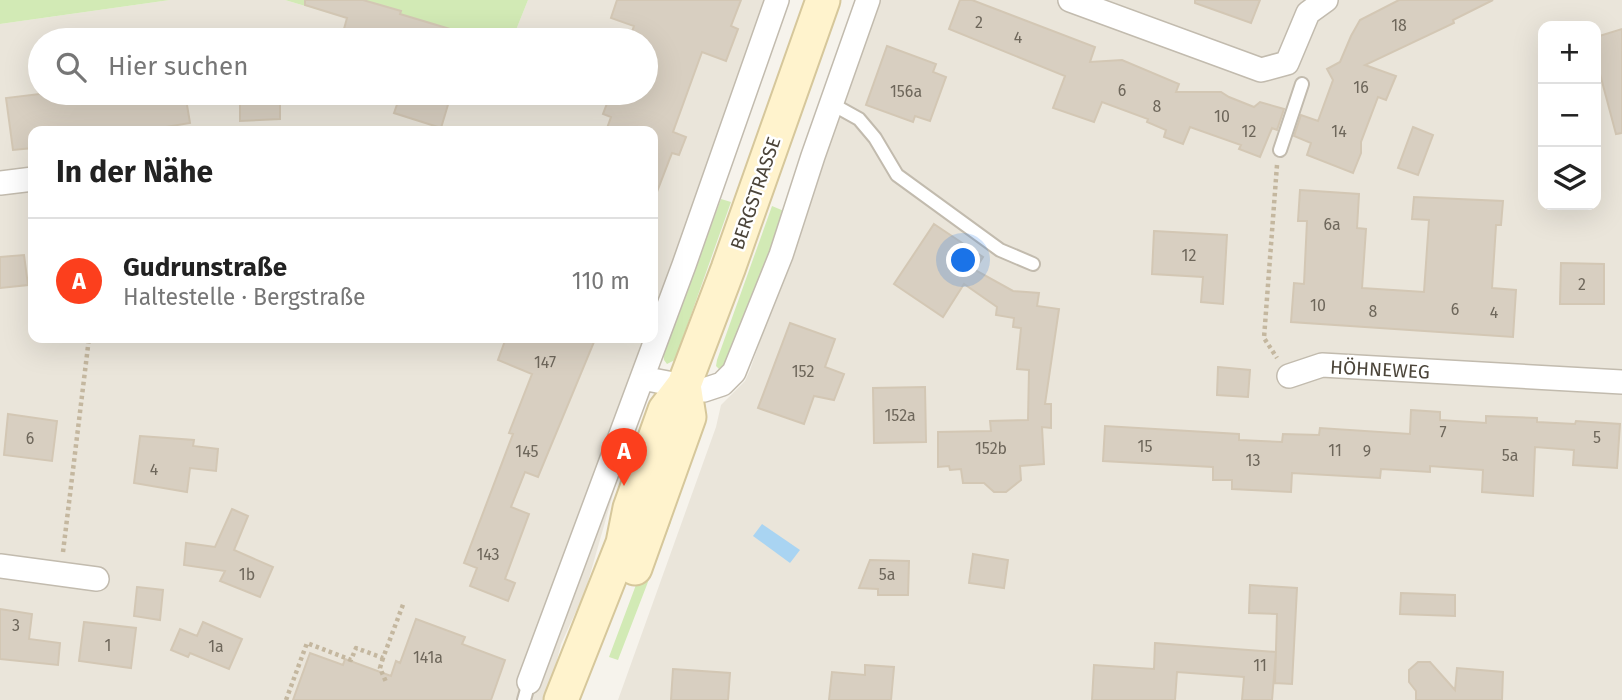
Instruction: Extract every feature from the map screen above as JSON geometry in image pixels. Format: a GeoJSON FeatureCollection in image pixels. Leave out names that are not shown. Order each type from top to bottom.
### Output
{"type":"FeatureCollection","features":[{"type":"Feature","properties":{"kind":"street"},"geometry":{"type":"LineString","coordinates":[[658,333],[777,0]]}},
{"type":"Feature","properties":{"kind":"street","name":"BERGSTRASSE"},"geometry":{"type":"LineString","coordinates":[[561,700],[623,543],[630,508],[665,410],[684,385],[728,269],[822,0]]}},
{"type":"Feature","properties":{"kind":"street"},"geometry":{"type":"LineString","coordinates":[[642,378],[704,390],[722,384],[734,372],[781,255],[868,0]]}},
{"type":"Feature","properties":{"kind":"street"},"geometry":{"type":"LineString","coordinates":[[1070,0],[1261,70],[1287,63],[1308,13],[1326,0]]}},
{"type":"Feature","properties":{"kind":"street"},"geometry":{"type":"LineString","coordinates":[[0,183],[28,180]]}},
{"type":"Feature","properties":{"kind":"street"},"geometry":{"type":"LineString","coordinates":[[526,691],[654,343]]}},
{"type":"Feature","properties":{"kind":"street","name":"HÖHNEWEG"},"geometry":{"type":"LineString","coordinates":[[1289,376],[1322,365],[1622,382]]}},
{"type":"Feature","properties":{"kind":"street","name":"BERGSTRASSE"},"geometry":{"type":"LineString","coordinates":[[581,700],[631,580],[686,427],[689,417],[684,385]]}},
{"type":"Feature","properties":{"kind":"street"},"geometry":{"type":"LineString","coordinates":[[0,566],[97,579]]}},
{"type":"Feature","properties":{"kind":"lane"},"geometry":{"type":"LineString","coordinates":[[1280,150],[1302,84]]}},
{"type":"Feature","properties":{"kind":"lane"},"geometry":{"type":"LineString","coordinates":[[832,104],[859,119],[875,138],[897,175],[1000,250],[1033,264]]}},
{"type":"Feature","properties":{"kind":"path"},"geometry":{"type":"LineString","coordinates":[[1280,150],[1275,173],[1264,338],[1289,376]]}},
{"type":"Feature","properties":{"kind":"path"},"geometry":{"type":"LineString","coordinates":[[60,574],[88,343]]}},
{"type":"Feature","properties":{"kind":"path"},"geometry":{"type":"LineString","coordinates":[[386,682],[380,668],[404,602]]}},
{"type":"Feature","properties":{"kind":"path"},"geometry":{"type":"LineString","coordinates":[[285,700],[307,643],[351,660],[356,648],[383,659]]}},
{"type":"Feature","properties":{"kind":"shaded area"},"geometry":{"type":"Polygon","coordinates":[[[170,0],[285,0],[380,28],[28,28],[28,105],[658,105],[658,28],[517,28],[528,0],[790,0],[643,406],[616,484],[585,592],[561,644],[547,700],[0,700],[0,24],[170,0]]]}},
{"type":"Feature","properties":{"kind":"shaded area"},"geometry":{"type":"Polygon","coordinates":[[[879,0],[1622,0],[1622,700],[618,700],[716,427],[721,405],[745,381],[879,0]]]}},
{"type":"Feature","properties":{"kind":"green space"},"geometry":{"type":"Polygon","coordinates":[[[0,0],[170,0],[0,24],[0,0]]]}},
{"type":"Feature","properties":{"kind":"green space"},"geometry":{"type":"Polygon","coordinates":[[[285,0],[528,0],[517,28],[380,28],[285,0]]]}},
{"type":"Feature","properties":{"kind":"green space"},"geometry":{"type":"Polygon","coordinates":[[[721,199],[731,202],[675,360],[667,364],[663,354],[721,199]]]}},
{"type":"Feature","properties":{"kind":"green space"},"geometry":{"type":"Polygon","coordinates":[[[772,206],[784,211],[729,365],[720,370],[716,366],[717,360],[772,206]]]}},
{"type":"Feature","properties":{"kind":"green space"},"geometry":{"type":"Polygon","coordinates":[[[661,518],[671,522],[618,660],[609,657],[661,518]]]}},
{"type":"Feature","properties":{"kind":"water"},"geometry":{"type":"Polygon","coordinates":[[[762,524],[800,550],[790,563],[753,536],[762,524]]]}},
{"type":"Feature","properties":{"kind":"building"},"geometry":{"type":"Polygon","coordinates":[[[305,0],[363,0],[447,28],[344,28],[347,18],[305,5],[305,0]]]}},
{"type":"Feature","properties":{"kind":"building"},"geometry":{"type":"Polygon","coordinates":[[[617,0],[741,0],[731,26],[738,29],[726,61],[702,52],[673,132],[686,137],[679,155],[672,153],[658,189],[658,126],[608,126],[611,117],[603,114],[606,105],[658,105],[658,28],[633,28],[634,26],[611,18],[617,0]]]}},
{"type":"Feature","properties":{"kind":"building"},"geometry":{"type":"Polygon","coordinates":[[[960,0],[972,0],[1095,47],[1090,62],[1122,60],[1179,84],[1176,92],[1221,92],[1254,107],[1260,102],[1284,109],[1277,130],[1272,128],[1260,157],[1239,149],[1241,145],[1190,127],[1183,144],[1164,137],[1166,130],[1147,122],[1148,119],[1102,102],[1094,122],[1053,108],[1065,76],[949,29],[960,0]]]}},
{"type":"Feature","properties":{"kind":"building"},"geometry":{"type":"Polygon","coordinates":[[[1195,0],[1260,0],[1251,23],[1195,3],[1195,0]]]}},
{"type":"Feature","properties":{"kind":"building"},"geometry":{"type":"Polygon","coordinates":[[[1399,0],[1493,0],[1453,20],[1454,23],[1365,65],[1396,76],[1386,100],[1378,97],[1353,173],[1307,155],[1311,143],[1294,136],[1301,115],[1318,121],[1333,80],[1327,69],[1340,62],[1360,20],[1399,0]]]}},
{"type":"Feature","properties":{"kind":"building"},"geometry":{"type":"Polygon","coordinates":[[[1622,29],[1622,133],[1616,134],[1601,78],[1601,35],[1622,29]]]}},
{"type":"Feature","properties":{"kind":"building"},"geometry":{"type":"Polygon","coordinates":[[[887,46],[936,64],[933,72],[946,77],[930,121],[915,116],[913,122],[866,105],[887,46]]]}},
{"type":"Feature","properties":{"kind":"building"},"geometry":{"type":"Polygon","coordinates":[[[28,95],[28,105],[187,105],[190,123],[172,126],[28,126],[28,148],[13,150],[6,98],[28,95]]]}},
{"type":"Feature","properties":{"kind":"building"},"geometry":{"type":"Polygon","coordinates":[[[240,105],[280,105],[280,119],[240,121],[240,105]]]}},
{"type":"Feature","properties":{"kind":"building"},"geometry":{"type":"Polygon","coordinates":[[[397,105],[448,105],[442,126],[394,113],[397,105]]]}},
{"type":"Feature","properties":{"kind":"building"},"geometry":{"type":"Polygon","coordinates":[[[1413,127],[1433,135],[1418,175],[1398,168],[1413,127]]]}},
{"type":"Feature","properties":{"kind":"building"},"geometry":{"type":"Polygon","coordinates":[[[1300,190],[1359,194],[1357,228],[1366,229],[1362,288],[1424,292],[1429,220],[1412,219],[1414,197],[1503,201],[1501,225],[1496,225],[1492,288],[1516,290],[1513,337],[1291,322],[1294,283],[1304,284],[1307,221],[1298,221],[1300,190]]]}},
{"type":"Feature","properties":{"kind":"building"},"geometry":{"type":"Polygon","coordinates":[[[934,224],[983,257],[975,270],[1013,291],[1039,293],[1037,306],[1059,309],[1045,404],[1051,404],[1051,428],[1042,427],[1044,464],[1020,466],[1021,480],[1006,492],[994,492],[984,483],[963,483],[961,469],[938,467],[938,432],[991,431],[990,421],[1028,420],[1029,370],[1017,369],[1021,328],[1013,327],[1014,318],[996,315],[997,307],[964,284],[943,317],[894,284],[934,224]]]}},
{"type":"Feature","properties":{"kind":"building"},"geometry":{"type":"Polygon","coordinates":[[[1154,231],[1227,235],[1223,304],[1201,302],[1203,277],[1152,274],[1154,231]]]}},
{"type":"Feature","properties":{"kind":"building"},"geometry":{"type":"Polygon","coordinates":[[[24,255],[28,285],[0,288],[0,257],[24,255]]]}},
{"type":"Feature","properties":{"kind":"building"},"geometry":{"type":"Polygon","coordinates":[[[1561,263],[1604,264],[1604,304],[1560,304],[1561,263]]]}},
{"type":"Feature","properties":{"kind":"building"},"geometry":{"type":"Polygon","coordinates":[[[790,323],[835,339],[825,367],[844,374],[834,400],[814,396],[804,424],[758,408],[790,323]]]}},
{"type":"Feature","properties":{"kind":"building"},"geometry":{"type":"Polygon","coordinates":[[[504,343],[594,343],[538,477],[525,472],[511,507],[529,514],[505,579],[515,583],[508,601],[470,586],[477,568],[464,563],[513,434],[509,433],[532,374],[498,360],[504,343]]]}},
{"type":"Feature","properties":{"kind":"building"},"geometry":{"type":"Polygon","coordinates":[[[1218,367],[1250,370],[1248,397],[1217,395],[1218,367]]]}},
{"type":"Feature","properties":{"kind":"building"},"geometry":{"type":"Polygon","coordinates":[[[925,387],[926,442],[874,443],[873,388],[925,387]]]}},
{"type":"Feature","properties":{"kind":"building"},"geometry":{"type":"Polygon","coordinates":[[[1411,410],[1440,412],[1440,420],[1486,423],[1486,416],[1537,418],[1537,422],[1620,424],[1617,468],[1573,465],[1574,450],[1535,447],[1533,496],[1482,492],[1483,470],[1430,466],[1430,472],[1381,469],[1380,478],[1292,473],[1291,492],[1232,489],[1232,480],[1213,480],[1213,467],[1103,461],[1105,426],[1239,434],[1239,440],[1282,442],[1283,434],[1319,435],[1320,428],[1410,434],[1411,410]]]}},
{"type":"Feature","properties":{"kind":"building"},"geometry":{"type":"Polygon","coordinates":[[[8,414],[57,421],[52,461],[4,455],[8,414]]]}},
{"type":"Feature","properties":{"kind":"building"},"geometry":{"type":"Polygon","coordinates":[[[140,436],[194,440],[193,446],[218,449],[216,471],[190,468],[187,492],[134,483],[140,436]]]}},
{"type":"Feature","properties":{"kind":"building"},"geometry":{"type":"Polygon","coordinates":[[[232,509],[248,516],[234,550],[273,567],[260,597],[220,581],[225,571],[184,565],[186,543],[215,547],[232,509]]]}},
{"type":"Feature","properties":{"kind":"building"},"geometry":{"type":"Polygon","coordinates":[[[973,554],[1008,560],[1004,588],[969,583],[973,554]]]}},
{"type":"Feature","properties":{"kind":"building"},"geometry":{"type":"Polygon","coordinates":[[[870,560],[909,561],[908,595],[878,595],[878,589],[859,588],[870,560]]]}},
{"type":"Feature","properties":{"kind":"building"},"geometry":{"type":"Polygon","coordinates":[[[1250,585],[1297,588],[1292,684],[1275,683],[1277,614],[1249,613],[1250,585]]]}},
{"type":"Feature","properties":{"kind":"building"},"geometry":{"type":"Polygon","coordinates":[[[137,587],[163,590],[160,620],[134,616],[137,587]]]}},
{"type":"Feature","properties":{"kind":"building"},"geometry":{"type":"Polygon","coordinates":[[[1401,593],[1455,595],[1455,616],[1400,614],[1401,593]]]}},
{"type":"Feature","properties":{"kind":"building"},"geometry":{"type":"Polygon","coordinates":[[[0,609],[32,614],[29,639],[60,643],[58,665],[0,659],[0,609]]]}},
{"type":"Feature","properties":{"kind":"building"},"geometry":{"type":"Polygon","coordinates":[[[416,619],[465,637],[462,644],[505,660],[491,700],[293,700],[310,653],[343,665],[345,659],[391,676],[396,661],[400,663],[416,619]]]}},
{"type":"Feature","properties":{"kind":"building"},"geometry":{"type":"Polygon","coordinates":[[[84,622],[136,628],[131,668],[79,661],[84,622]]]}},
{"type":"Feature","properties":{"kind":"building"},"geometry":{"type":"Polygon","coordinates":[[[203,622],[242,639],[229,669],[190,653],[188,657],[171,650],[180,629],[197,636],[203,622]]]}},
{"type":"Feature","properties":{"kind":"building"},"geometry":{"type":"Polygon","coordinates":[[[1155,643],[1276,652],[1272,700],[1242,700],[1244,677],[1177,672],[1175,700],[1092,700],[1094,665],[1154,669],[1155,643]]]}},
{"type":"Feature","properties":{"kind":"building"},"geometry":{"type":"Polygon","coordinates":[[[1418,662],[1430,662],[1455,690],[1457,668],[1503,672],[1502,700],[1416,700],[1416,691],[1409,682],[1409,670],[1418,662]]]}},
{"type":"Feature","properties":{"kind":"building"},"geometry":{"type":"Polygon","coordinates":[[[865,665],[894,667],[891,700],[829,700],[832,672],[865,675],[865,665]]]}},
{"type":"Feature","properties":{"kind":"building"},"geometry":{"type":"Polygon","coordinates":[[[673,669],[730,673],[728,700],[671,700],[673,669]]]}},
{"type":"Feature","properties":{"kind":"place","name":"Gudrunstraße"},"geometry":{"type":"Point","coordinates":[624,486]}}]}
